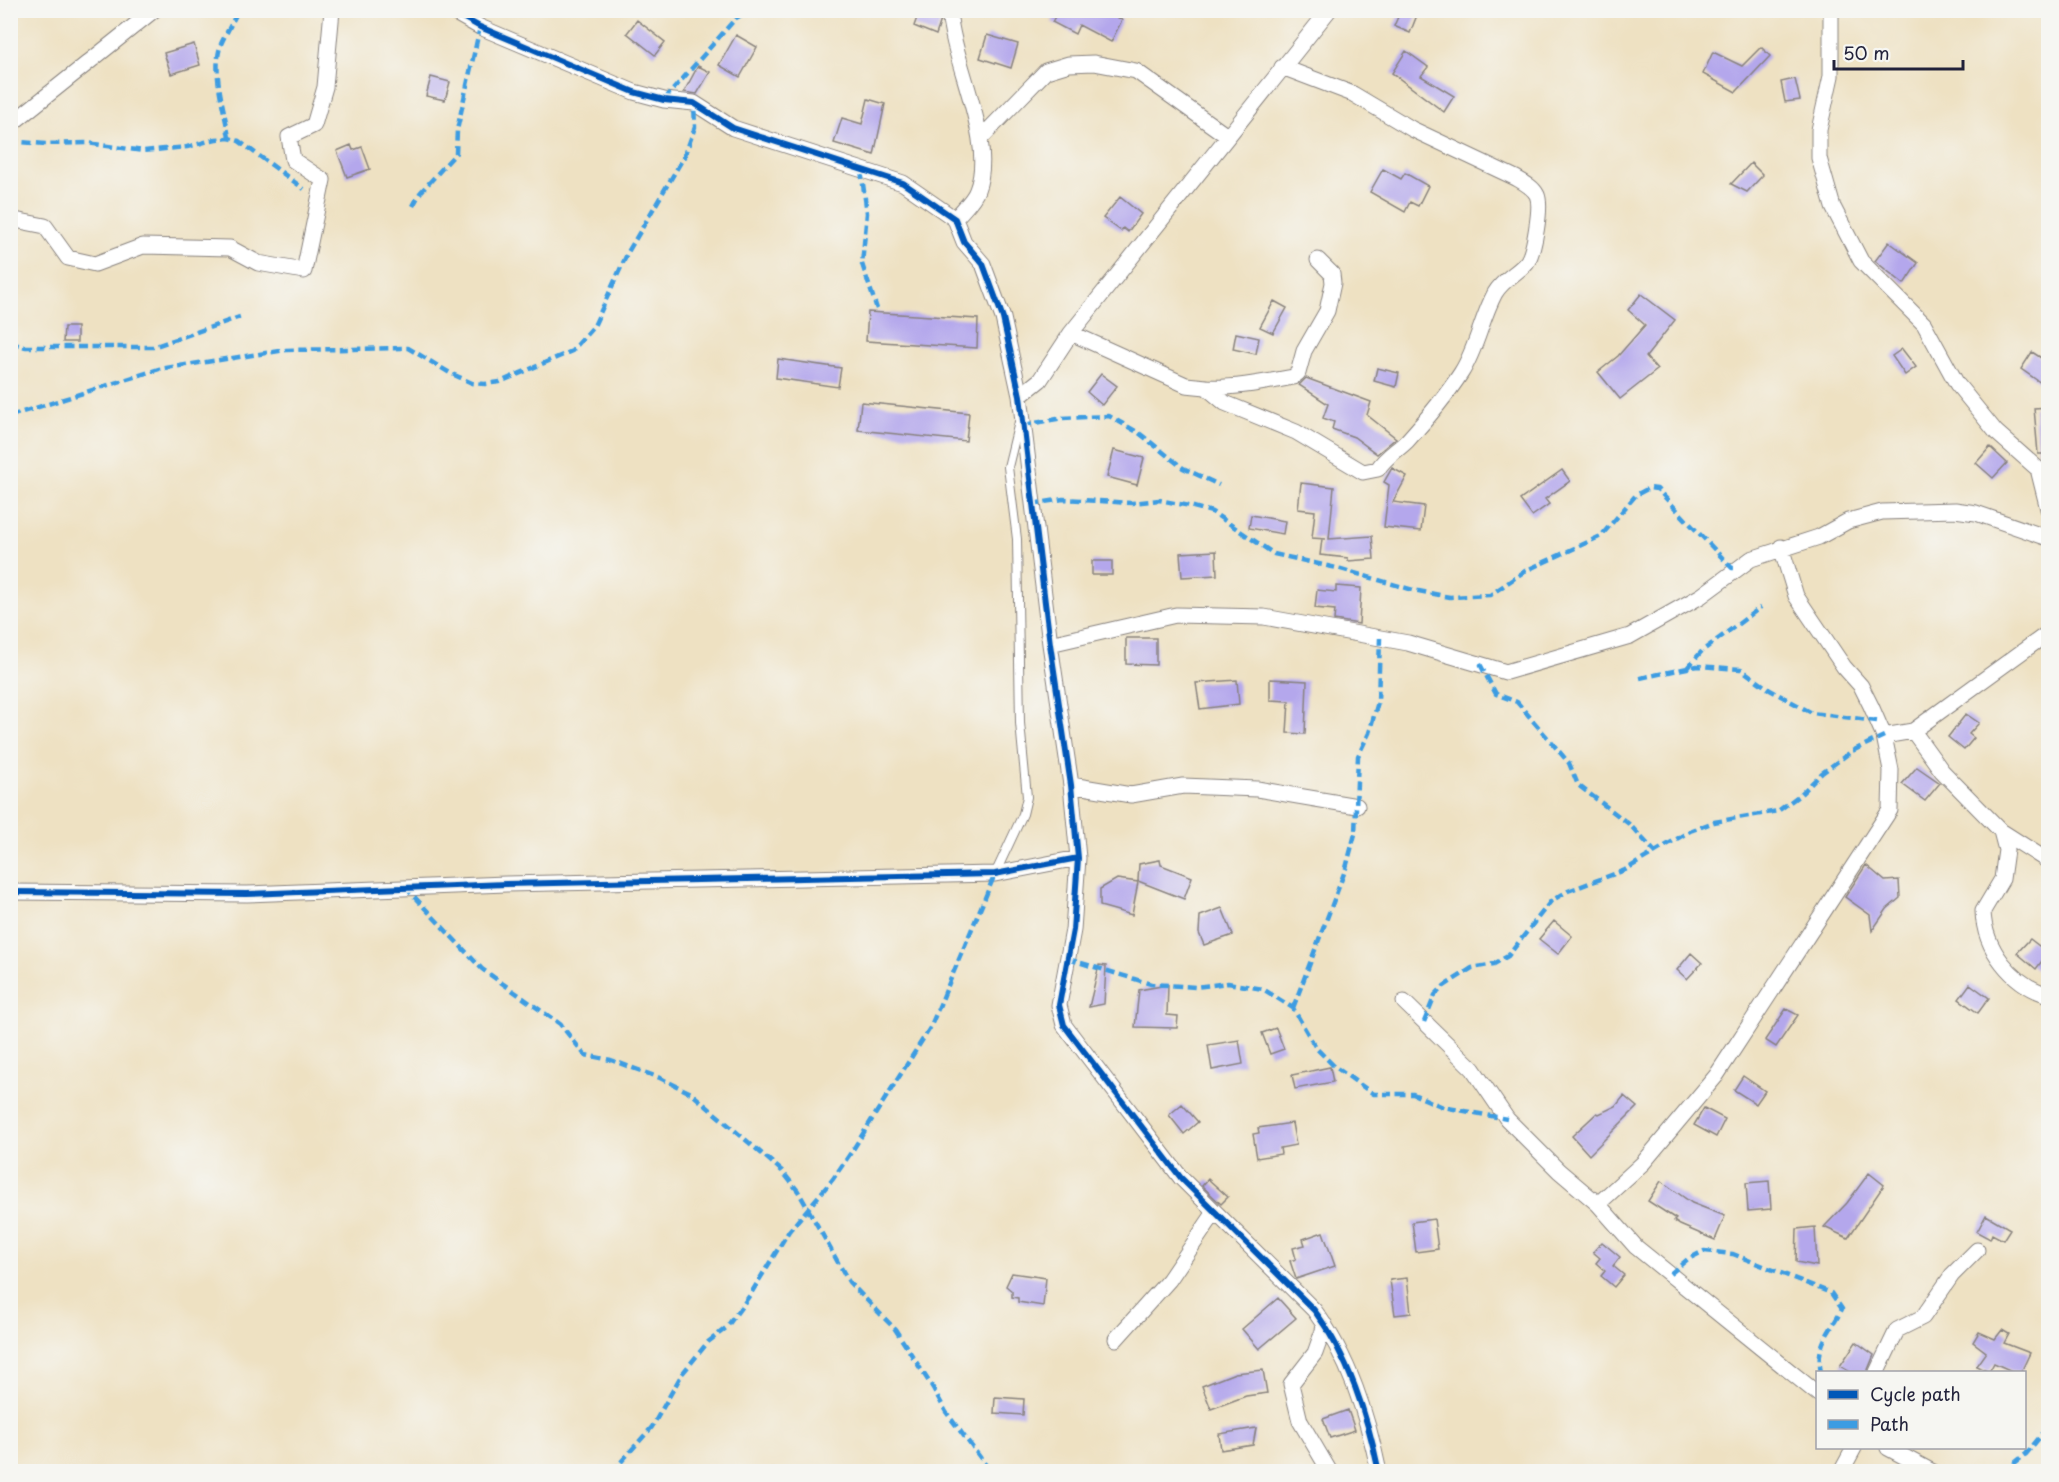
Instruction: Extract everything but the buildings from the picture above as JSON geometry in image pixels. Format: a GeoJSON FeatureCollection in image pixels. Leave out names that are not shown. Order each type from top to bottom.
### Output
{"type":"FeatureCollection","features":[{"type":"Feature","properties":{"kind":"street"},"geometry":{"type":"LineString","coordinates":[[10,125],[154,10]]}},
{"type":"Feature","properties":{"kind":"street"},"geometry":{"type":"LineString","coordinates":[[10,219],[45,226],[68,258],[95,264],[143,246],[230,248],[258,262],[304,271],[323,180],[293,160],[289,136],[314,125],[325,87],[332,10]]}},
{"type":"Feature","properties":{"kind":"street"},"geometry":{"type":"LineString","coordinates":[[450,10],[480,27],[634,92],[664,100],[694,103],[733,128],[903,183],[955,219],[964,242],[983,264],[1004,318],[1021,402],[1050,644],[1071,785],[1078,858],[1073,930],[1059,1005],[1064,1024],[1119,1100],[1151,1136],[1181,1178],[1314,1310],[1325,1325],[1360,1396],[1379,1472]]}},
{"type":"Feature","properties":{"kind":"street"},"geometry":{"type":"LineString","coordinates":[[949,10],[950,32],[980,139],[983,166],[977,192],[955,219]]}},
{"type":"Feature","properties":{"kind":"street"},"geometry":{"type":"LineString","coordinates":[[1021,402],[1040,380],[1071,333],[1329,10]]}},
{"type":"Feature","properties":{"kind":"street"},"geometry":{"type":"LineString","coordinates":[[1831,10],[1832,76],[1819,130],[1820,158],[1833,207],[1861,261],[1924,324],[1957,384],[1996,432],[2038,469],[2049,509]]}},
{"type":"Feature","properties":{"kind":"street"},"geometry":{"type":"LineString","coordinates":[[980,139],[1046,71],[1069,64],[1094,63],[1136,70],[1227,136]]}},
{"type":"Feature","properties":{"kind":"street"},"geometry":{"type":"LineString","coordinates":[[1206,387],[1225,403],[1296,432],[1363,472],[1377,469],[1382,461],[1406,441],[1461,374],[1473,352],[1496,292],[1503,280],[1526,263],[1533,247],[1538,196],[1528,185],[1412,129],[1353,94],[1282,67]]}},
{"type":"Feature","properties":{"kind":"street"},"geometry":{"type":"LineString","coordinates":[[1071,333],[1186,385],[1227,389],[1245,383],[1293,378],[1298,373],[1304,351],[1323,322],[1333,283],[1332,274],[1318,260]]}},
{"type":"Feature","properties":{"kind":"street"},"geometry":{"type":"LineString","coordinates":[[1050,644],[1176,615],[1264,617],[1408,643],[1506,672],[1630,636],[1701,596],[1751,559],[1781,547],[1818,537],[1848,521],[1882,512],[1907,510],[1976,513],[2049,538]]}},
{"type":"Feature","properties":{"kind":"street"},"geometry":{"type":"LineString","coordinates":[[1598,1204],[1643,1163],[1716,1076],[1886,818],[1892,802],[1891,770],[1884,736],[1862,686],[1844,668],[1796,596],[1781,547]]}},
{"type":"Feature","properties":{"kind":"street"},"geometry":{"type":"LineString","coordinates":[[1884,736],[1913,731],[2049,633]]}},
{"type":"Feature","properties":{"kind":"street"},"geometry":{"type":"LineString","coordinates":[[1913,731],[1942,771],[2001,831],[2049,861]]}},
{"type":"Feature","properties":{"kind":"street"},"geometry":{"type":"LineString","coordinates":[[1071,785],[1131,795],[1183,786],[1257,789],[1357,806]]}},
{"type":"Feature","properties":{"kind":"street"},"geometry":{"type":"LineString","coordinates":[[2001,831],[2006,850],[2002,879],[1983,911],[1987,937],[1994,951],[2011,973],[2028,986],[2049,995]]}},
{"type":"Feature","properties":{"kind":"street"},"geometry":{"type":"LineString","coordinates":[[10,892],[247,894],[506,884],[995,874],[1078,858]]}},
{"type":"Feature","properties":{"kind":"street"},"geometry":{"type":"LineString","coordinates":[[1404,1002],[1473,1069],[1514,1127],[1559,1171],[1598,1204],[1636,1247],[1816,1392]]}},
{"type":"Feature","properties":{"kind":"street"},"geometry":{"type":"LineString","coordinates":[[1116,1339],[1169,1280],[1215,1212]]}},
{"type":"Feature","properties":{"kind":"street"},"geometry":{"type":"LineString","coordinates":[[1877,1371],[1897,1330],[1923,1317],[1952,1275],[1977,1250]]}},
{"type":"Feature","properties":{"kind":"street"},"geometry":{"type":"LineString","coordinates":[[1325,1325],[1315,1353],[1291,1384],[1300,1421],[1330,1472]]}},
{"type":"Feature","properties":{"kind":"street"},"geometry":{"type":"LineString","coordinates":[[1840,1472],[1853,1449]]}},
{"type":"Feature","properties":{"kind":"street"},"geometry":{"type":"LineString","coordinates":[[1890,1449],[1933,1472]]}},
{"type":"Feature","properties":{"kind":"lane"},"geometry":{"type":"LineString","coordinates":[[995,874],[1023,814],[1027,797],[1020,723],[1017,539],[1008,467],[1021,402]]}},
{"type":"Feature","properties":{"kind":"marked path"},"geometry":{"type":"LineString","coordinates":[[229,138],[217,67],[221,44],[238,10]]}},
{"type":"Feature","properties":{"kind":"marked path"},"geometry":{"type":"LineString","coordinates":[[664,100],[736,18],[750,10]]}},
{"type":"Feature","properties":{"kind":"marked path"},"geometry":{"type":"LineString","coordinates":[[413,206],[420,193],[456,153],[457,130],[480,27]]}},
{"type":"Feature","properties":{"kind":"marked path"},"geometry":{"type":"LineString","coordinates":[[10,416],[159,369],[286,350],[408,348],[450,373],[472,383],[485,384],[500,382],[572,351],[594,326],[628,252],[685,155],[695,127],[694,103]]}},
{"type":"Feature","properties":{"kind":"marked path"},"geometry":{"type":"LineString","coordinates":[[10,141],[45,144],[87,143],[143,151],[187,147],[229,138],[239,141],[304,189]]}},
{"type":"Feature","properties":{"kind":"marked path"},"geometry":{"type":"LineString","coordinates":[[861,170],[867,213],[862,264],[877,309]]}},
{"type":"Feature","properties":{"kind":"marked path"},"geometry":{"type":"LineString","coordinates":[[10,343],[26,347],[153,347],[240,317]]}},
{"type":"Feature","properties":{"kind":"marked path"},"geometry":{"type":"LineString","coordinates":[[1023,425],[1063,418],[1109,416],[1139,433],[1183,468],[1219,485]]}},
{"type":"Feature","properties":{"kind":"marked path"},"geometry":{"type":"LineString","coordinates":[[1032,504],[1063,499],[1132,503],[1159,500],[1190,506],[1212,512],[1274,554],[1341,569],[1413,590],[1450,597],[1490,595],[1525,571],[1601,536],[1636,495],[1649,488],[1657,489],[1732,568],[1738,568]]}},
{"type":"Feature","properties":{"kind":"marked path"},"geometry":{"type":"LineString","coordinates":[[1687,668],[1702,651],[1761,607]]}},
{"type":"Feature","properties":{"kind":"marked path"},"geometry":{"type":"LineString","coordinates":[[1293,1008],[1346,868],[1355,834],[1358,756],[1369,733],[1378,702],[1380,638]]}},
{"type":"Feature","properties":{"kind":"marked path"},"geometry":{"type":"LineString","coordinates":[[1480,664],[1496,694],[1517,702],[1569,763],[1578,785],[1629,824],[1656,853]]}},
{"type":"Feature","properties":{"kind":"marked path"},"geometry":{"type":"LineString","coordinates":[[1640,678],[1697,666],[1741,669],[1770,690],[1812,713],[1877,721]]}},
{"type":"Feature","properties":{"kind":"marked path"},"geometry":{"type":"LineString","coordinates":[[1424,1022],[1435,995],[1444,986],[1472,968],[1494,964],[1508,956],[1551,901],[1568,891],[1625,870],[1690,831],[1714,822],[1778,811],[1801,794],[1822,773],[1852,751],[1884,736]]}},
{"type":"Feature","properties":{"kind":"marked path"},"geometry":{"type":"LineString","coordinates":[[612,1472],[652,1427],[682,1374],[708,1342],[726,1328],[750,1295],[789,1231],[833,1179],[852,1151],[930,1028],[995,874]]}},
{"type":"Feature","properties":{"kind":"marked path"},"geometry":{"type":"LineString","coordinates":[[405,887],[482,969],[560,1024],[585,1055],[611,1060],[660,1078],[691,1093],[782,1171],[798,1191],[849,1282],[895,1329],[946,1412],[991,1472]]}},
{"type":"Feature","properties":{"kind":"marked path"},"geometry":{"type":"LineString","coordinates":[[1068,959],[1151,984],[1196,987],[1228,983],[1263,989],[1293,1008],[1316,1048],[1334,1066],[1374,1094],[1413,1094],[1443,1107],[1507,1119]]}},
{"type":"Feature","properties":{"kind":"marked path"},"geometry":{"type":"LineString","coordinates":[[1670,1274],[1688,1259],[1704,1251],[1733,1254],[1831,1293],[1842,1309],[1822,1346],[1821,1371]]}},
{"type":"Feature","properties":{"kind":"marked path"},"geometry":{"type":"LineString","coordinates":[[2003,1472],[2026,1454],[2048,1427]]}},
{"type":"Feature","properties":{"kind":"cycle path"},"geometry":{"type":"LineString","coordinates":[[450,10],[480,27],[634,92],[664,100],[694,103],[733,128],[903,183],[955,219],[964,242],[983,264],[1003,318],[1020,396],[1050,644],[1071,785],[1078,858],[1073,930],[1059,1005],[1064,1025],[1181,1178],[1314,1310],[1347,1367],[1369,1429],[1379,1472]]}},
{"type":"Feature","properties":{"kind":"cycle path"},"geometry":{"type":"LineString","coordinates":[[10,892],[247,894],[506,884],[995,874],[1078,858]]}}]}
